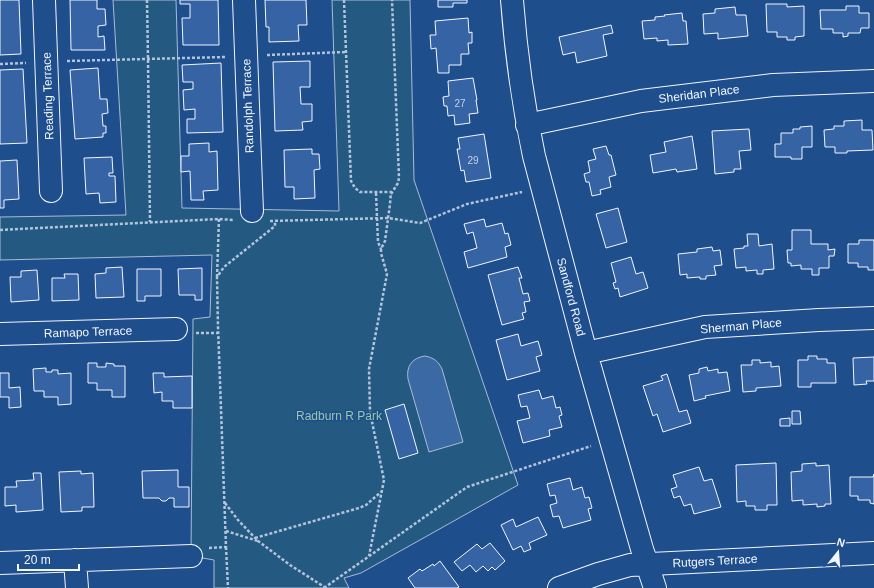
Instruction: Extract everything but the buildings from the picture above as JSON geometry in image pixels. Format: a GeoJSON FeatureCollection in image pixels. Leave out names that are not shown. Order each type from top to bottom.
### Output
{"type":"FeatureCollection","features":[{"type":"Feature","properties":{"kind":"street","name":"Reading Terrace"},"geometry":{"type":"LineString","coordinates":[[44,0],[52,191]]}},
{"type":"Feature","properties":{"kind":"street","name":"Randolph Terrace"},"geometry":{"type":"LineString","coordinates":[[244,0],[252,211]]}},
{"type":"Feature","properties":{"kind":"street","name":"Sandford Road"},"geometry":{"type":"LineString","coordinates":[[512,0],[517,58],[527,125],[534,156],[586,353],[642,549],[656,588]]}},
{"type":"Feature","properties":{"kind":"street","name":"Sheridan Place"},"geometry":{"type":"LineString","coordinates":[[527,125],[641,101],[773,85],[874,81]]}},
{"type":"Feature","properties":{"kind":"street","name":"Sherman Place"},"geometry":{"type":"LineString","coordinates":[[586,353],[705,327],[812,320],[874,318]]}},
{"type":"Feature","properties":{"kind":"street","name":"Ramapo Terrace"},"geometry":{"type":"LineString","coordinates":[[0,334],[176,329]]}},
{"type":"Feature","properties":{"kind":"street","name":"Rutgers Terrace"},"geometry":{"type":"LineString","coordinates":[[559,588],[598,574],[630,565],[874,553]]}},
{"type":"Feature","properties":{"kind":"street"},"geometry":{"type":"LineString","coordinates":[[0,563],[191,556]]}},
{"type":"Feature","properties":{"kind":"street"},"geometry":{"type":"LineString","coordinates":[[75,560],[76,588]]}},
{"type":"Feature","properties":{"kind":"path"},"geometry":{"type":"LineString","coordinates":[[146,0],[150,222]]}},
{"type":"Feature","properties":{"kind":"path"},"geometry":{"type":"LineString","coordinates":[[344,0],[351,181],[355,188],[360,192],[391,192]]}},
{"type":"Feature","properties":{"kind":"path"},"geometry":{"type":"LineString","coordinates":[[381,249],[385,241],[391,192],[398,183],[399,178],[392,0]]}},
{"type":"Feature","properties":{"kind":"path"},"geometry":{"type":"LineString","coordinates":[[0,64],[346,52]]}},
{"type":"Feature","properties":{"kind":"path"},"geometry":{"type":"LineString","coordinates":[[369,556],[384,480],[370,412],[369,369],[387,274],[378,242],[376,193]]}},
{"type":"Feature","properties":{"kind":"path"},"geometry":{"type":"LineString","coordinates":[[219,219],[217,277],[218,327],[228,588]]}},
{"type":"Feature","properties":{"kind":"path"},"geometry":{"type":"LineString","coordinates":[[217,277],[224,267],[274,226],[275,221]]}},
{"type":"Feature","properties":{"kind":"path"},"geometry":{"type":"LineString","coordinates":[[225,503],[238,520],[258,541],[290,565],[325,588],[467,487],[611,439]]}},
{"type":"Feature","properties":{"kind":"path"},"geometry":{"type":"LineString","coordinates":[[255,538],[366,505],[381,492]]}},
{"type":"Feature","properties":{"kind":"path"},"geometry":{"type":"LineString","coordinates":[[226,530],[258,541]]}},
{"type":"Feature","properties":{"kind":"path"},"geometry":{"type":"LineString","coordinates":[[191,556],[191,548],[226,547]]}},
{"type":"Feature","properties":{"kind":"green space","name":"Radburn R Park"},"geometry":{"type":"Polygon","coordinates":[[[113,0],[176,0],[182,208],[339,211],[332,0],[410,0],[414,180],[518,485],[361,573],[344,578],[349,588],[214,588],[214,560],[191,556],[193,319],[210,317],[212,255],[0,260],[0,217],[126,215],[113,0]]]}},
{"type":"Feature","properties":{"kind":"shaded area"},"geometry":{"type":"Polygon","coordinates":[[[425,356],[435,360],[442,369],[463,442],[429,452],[408,379],[408,370],[411,363],[420,357],[425,356]]]}}]}
